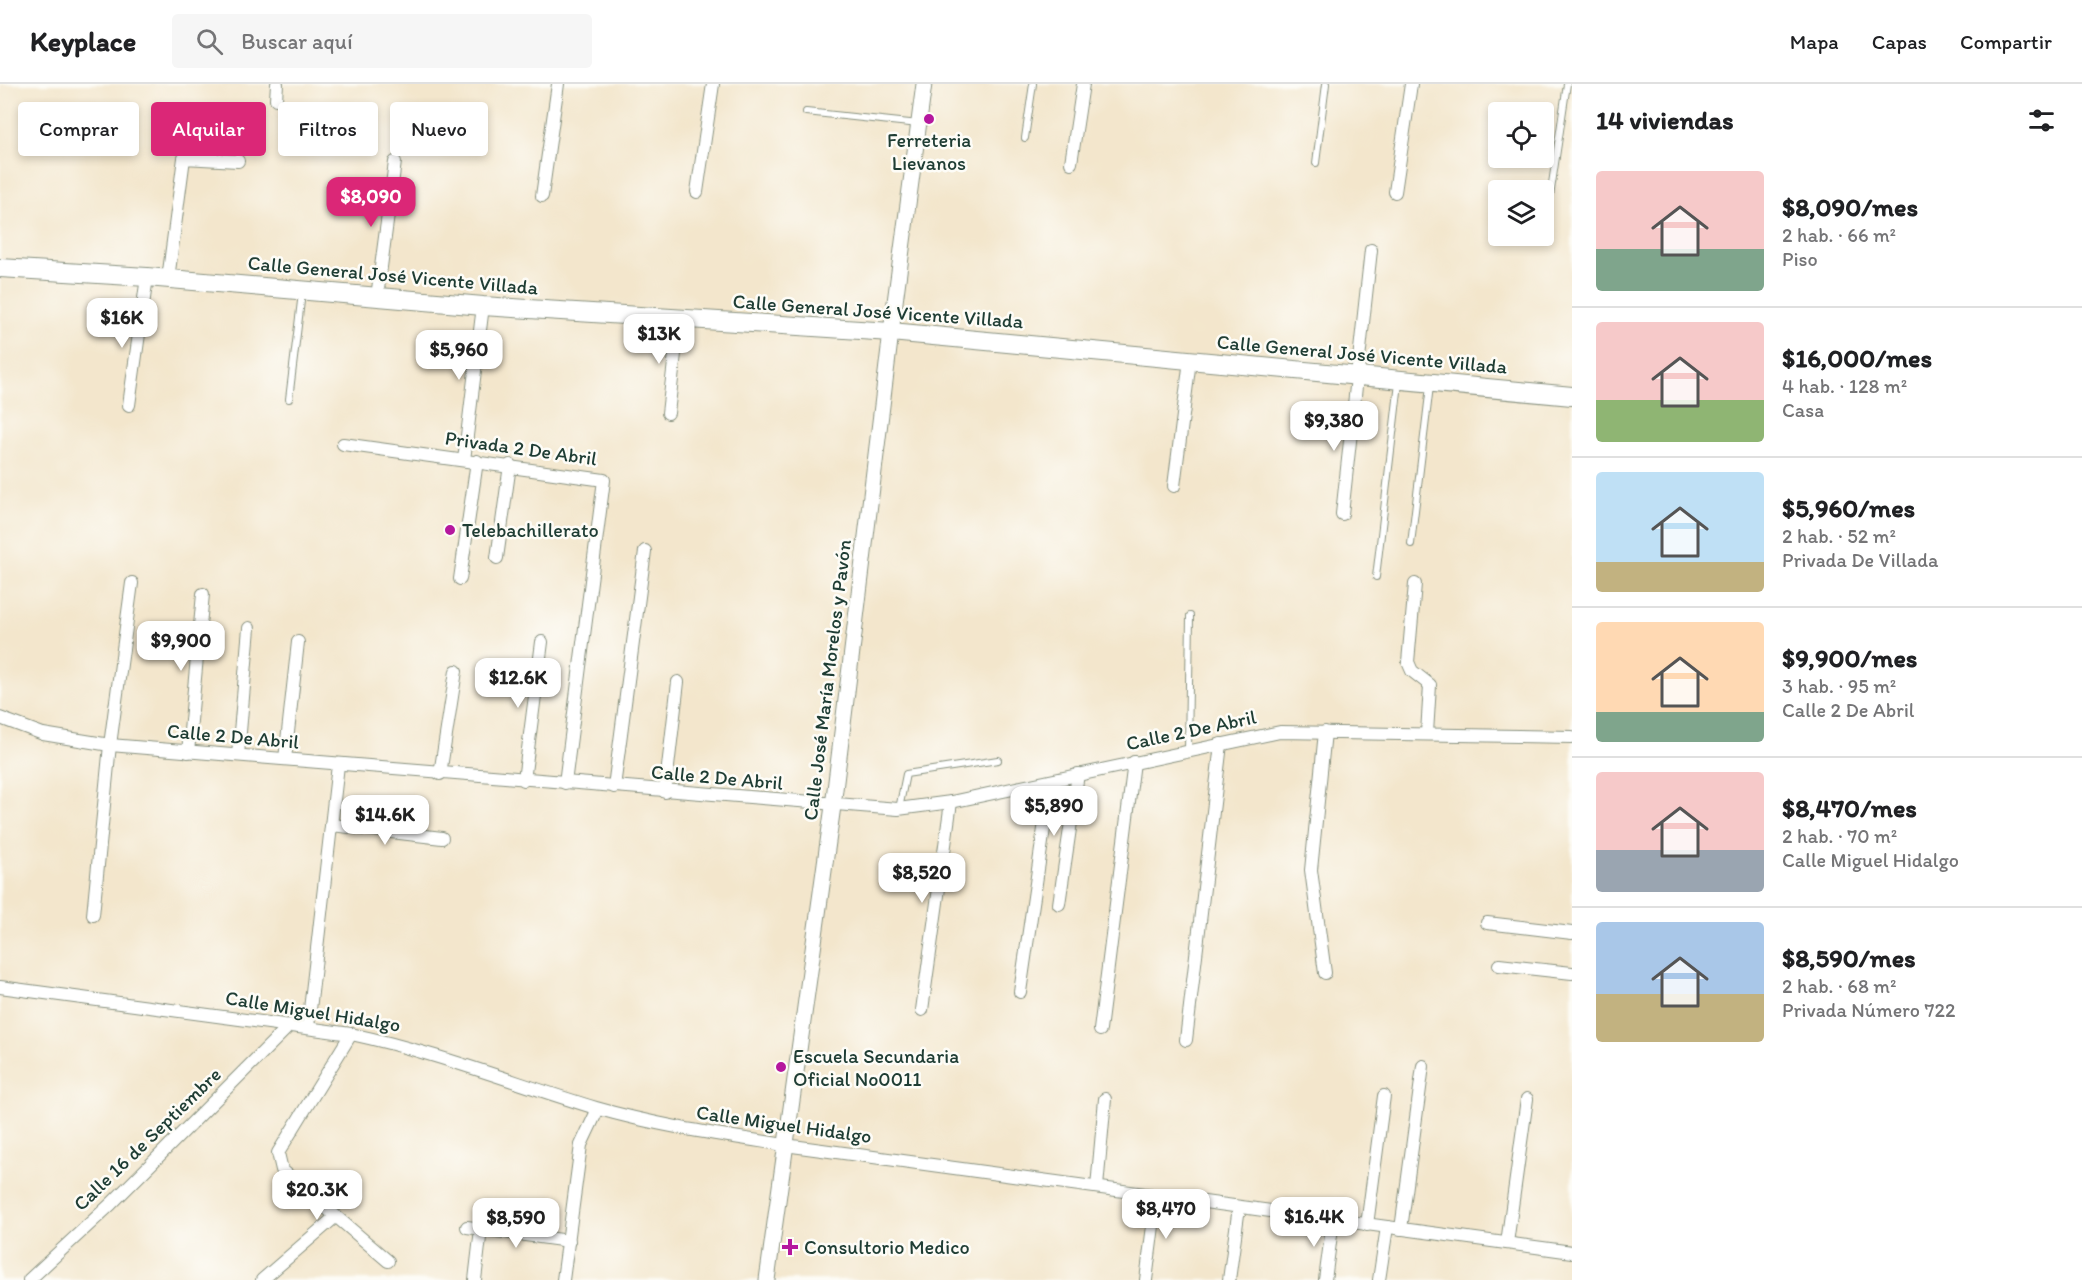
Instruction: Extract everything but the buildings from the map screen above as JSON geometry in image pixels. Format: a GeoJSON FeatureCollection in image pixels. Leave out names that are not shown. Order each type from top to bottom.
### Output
{"type":"FeatureCollection","features":[{"type":"Feature","properties":{"kind":"main road","name":"Calle General José Vicente Villada"},"geometry":{"type":"LineString","coordinates":[[0,268],[147,277],[483,306],[891,332],[1572,396]]}},
{"type":"Feature","properties":{"kind":"street"},"geometry":{"type":"LineString","coordinates":[[276,99],[278,84]]}},
{"type":"Feature","properties":{"kind":"street"},"geometry":{"type":"LineString","coordinates":[[542,196],[558,84]]}},
{"type":"Feature","properties":{"kind":"street"},"geometry":{"type":"LineString","coordinates":[[697,192],[713,84]]}},
{"type":"Feature","properties":{"kind":"street","name":"Calle José María Morelos y Pavón"},"geometry":{"type":"LineString","coordinates":[[766,1280],[833,806],[924,84]]}},
{"type":"Feature","properties":{"kind":"street"},"geometry":{"type":"LineString","coordinates":[[1071,163],[1083,84]]}},
{"type":"Feature","properties":{"kind":"street"},"geometry":{"type":"LineString","coordinates":[[1395,192],[1412,84]]}},
{"type":"Feature","properties":{"kind":"street"},"geometry":{"type":"LineString","coordinates":[[168,279],[184,158],[238,162]]}},
{"type":"Feature","properties":{"kind":"street"},"geometry":{"type":"LineString","coordinates":[[377,297],[395,162]]}},
{"type":"Feature","properties":{"kind":"street"},"geometry":{"type":"LineString","coordinates":[[1342,514],[1371,250]]}},
{"type":"Feature","properties":{"kind":"street"},"geometry":{"type":"LineString","coordinates":[[129,405],[147,277]]}},
{"type":"Feature","properties":{"kind":"street"},"geometry":{"type":"LineString","coordinates":[[460,579],[483,306]]}},
{"type":"Feature","properties":{"kind":"street"},"geometry":{"type":"LineString","coordinates":[[668,413],[680,320]]}},
{"type":"Feature","properties":{"kind":"street"},"geometry":{"type":"LineString","coordinates":[[1174,486],[1190,360]]}},
{"type":"Feature","properties":{"kind":"street","name":"Privada 2 De Abril"},"geometry":{"type":"LineString","coordinates":[[343,444],[598,477],[606,482],[565,783]]}},
{"type":"Feature","properties":{"kind":"street"},"geometry":{"type":"LineString","coordinates":[[497,558],[510,465]]}},
{"type":"Feature","properties":{"kind":"street"},"geometry":{"type":"LineString","coordinates":[[614,788],[645,551]]}},
{"type":"Feature","properties":{"kind":"street"},"geometry":{"type":"LineString","coordinates":[[93,915],[110,746],[132,583]]}},
{"type":"Feature","properties":{"kind":"street"},"geometry":{"type":"LineString","coordinates":[[1415,584],[1408,662],[1412,671],[1430,685],[1427,733]]}},
{"type":"Feature","properties":{"kind":"street"},"geometry":{"type":"LineString","coordinates":[[188,752],[203,594]]}},
{"type":"Feature","properties":{"kind":"street"},"geometry":{"type":"LineString","coordinates":[[238,755],[249,628]]}},
{"type":"Feature","properties":{"kind":"street"},"geometry":{"type":"LineString","coordinates":[[285,759],[298,642]]}},
{"type":"Feature","properties":{"kind":"street"},"geometry":{"type":"LineString","coordinates":[[524,780],[542,642]]}},
{"type":"Feature","properties":{"kind":"street"},"geometry":{"type":"LineString","coordinates":[[440,774],[456,670]]}},
{"type":"Feature","properties":{"kind":"street"},"geometry":{"type":"LineString","coordinates":[[665,792],[678,682]]}},
{"type":"Feature","properties":{"kind":"street","name":"Calle 2 De Abril"},"geometry":{"type":"LineString","coordinates":[[0,718],[43,734],[110,746],[833,806],[898,809],[951,802],[1280,732],[1572,737]]}},
{"type":"Feature","properties":{"kind":"street"},"geometry":{"type":"LineString","coordinates":[[1324,732],[1311,870],[1325,973]]}},
{"type":"Feature","properties":{"kind":"street"},"geometry":{"type":"LineString","coordinates":[[1186,1040],[1221,744]]}},
{"type":"Feature","properties":{"kind":"street"},"geometry":{"type":"LineString","coordinates":[[1100,1030],[1134,762]]}},
{"type":"Feature","properties":{"kind":"street"},"geometry":{"type":"LineString","coordinates":[[309,1027],[339,765]]}},
{"type":"Feature","properties":{"kind":"street"},"geometry":{"type":"LineString","coordinates":[[1059,904],[1078,774]]}},
{"type":"Feature","properties":{"kind":"street"},"geometry":{"type":"LineString","coordinates":[[1020,992],[1052,780]]}},
{"type":"Feature","properties":{"kind":"street"},"geometry":{"type":"LineString","coordinates":[[922,1010],[951,802]]}},
{"type":"Feature","properties":{"kind":"street"},"geometry":{"type":"LineString","coordinates":[[332,825],[442,838]]}},
{"type":"Feature","properties":{"kind":"street"},"geometry":{"type":"LineString","coordinates":[[1487,922],[1572,933]]}},
{"type":"Feature","properties":{"kind":"street"},"geometry":{"type":"LineString","coordinates":[[1499,965],[1572,973]]}},
{"type":"Feature","properties":{"kind":"street","name":"Calle Miguel Hidalgo"},"geometry":{"type":"LineString","coordinates":[[0,987],[351,1034],[408,1046],[598,1108],[674,1127],[785,1145],[1572,1252]]}},
{"type":"Feature","properties":{"kind":"street","name":"Calle 16 de Septiembre"},"geometry":{"type":"LineString","coordinates":[[28,1280],[111,1203],[290,1025]]}},
{"type":"Feature","properties":{"kind":"street"},"geometry":{"type":"LineString","coordinates":[[351,1034],[278,1153],[278,1160],[282,1170],[388,1261]]}},
{"type":"Feature","properties":{"kind":"street"},"geometry":{"type":"LineString","coordinates":[[1401,1229],[1423,1066]]}},
{"type":"Feature","properties":{"kind":"street"},"geometry":{"type":"LineString","coordinates":[[1367,1225],[1384,1096]]}},
{"type":"Feature","properties":{"kind":"street"},"geometry":{"type":"LineString","coordinates":[[1097,1187],[1105,1099]]}},
{"type":"Feature","properties":{"kind":"street"},"geometry":{"type":"LineString","coordinates":[[1507,1244],[1527,1099]]}},
{"type":"Feature","properties":{"kind":"street"},"geometry":{"type":"LineString","coordinates":[[563,1280],[581,1144],[598,1108]]}},
{"type":"Feature","properties":{"kind":"street"},"geometry":{"type":"LineString","coordinates":[[1146,1280],[1157,1195]]}},
{"type":"Feature","properties":{"kind":"street"},"geometry":{"type":"LineString","coordinates":[[1228,1280],[1239,1207]]}},
{"type":"Feature","properties":{"kind":"street"},"geometry":{"type":"LineString","coordinates":[[262,1280],[334,1217]]}},
{"type":"Feature","properties":{"kind":"street"},"geometry":{"type":"LineString","coordinates":[[1325,1280],[1333,1220]]}},
{"type":"Feature","properties":{"kind":"street"},"geometry":{"type":"LineString","coordinates":[[466,1227],[569,1241]]}},
{"type":"Feature","properties":{"kind":"street"},"geometry":{"type":"LineString","coordinates":[[1379,1280],[1387,1227]]}},
{"type":"Feature","properties":{"kind":"street"},"geometry":{"type":"LineString","coordinates":[[475,1280],[481,1229]]}},
{"type":"Feature","properties":{"kind":"lane"},"geometry":{"type":"LineString","coordinates":[[1025,138],[1033,84]]}},
{"type":"Feature","properties":{"kind":"lane"},"geometry":{"type":"LineString","coordinates":[[1316,164],[1326,84]]}},
{"type":"Feature","properties":{"kind":"lane"},"geometry":{"type":"LineString","coordinates":[[1553,180],[1567,84]]}},
{"type":"Feature","properties":{"kind":"lane"},"geometry":{"type":"LineString","coordinates":[[806,112],[919,124]]}},
{"type":"Feature","properties":{"kind":"lane"},"geometry":{"type":"LineString","coordinates":[[289,399],[303,290]]}},
{"type":"Feature","properties":{"kind":"lane"},"geometry":{"type":"LineString","coordinates":[[1376,577],[1400,380]]}},
{"type":"Feature","properties":{"kind":"lane"},"geometry":{"type":"LineString","coordinates":[[1411,544],[1430,382]]}},
{"type":"Feature","properties":{"kind":"lane"},"geometry":{"type":"LineString","coordinates":[[1188,752],[1190,616]]}},
{"type":"Feature","properties":{"kind":"lane"},"geometry":{"type":"LineString","coordinates":[[898,809],[904,776],[909,772],[998,760]]}},
{"type":"Feature","properties":{"kind":"place","name":"Ferreteria Lievanos"},"geometry":{"type":"Point","coordinates":[929,119]}},
{"type":"Feature","properties":{"kind":"place","name":"Telebachillerato"},"geometry":{"type":"Point","coordinates":[450,530]}},
{"type":"Feature","properties":{"kind":"place","name":"Escuela Secundaria Oficial No0011"},"geometry":{"type":"Point","coordinates":[781,1067]}},
{"type":"Feature","properties":{"kind":"place","name":"Consultorio Medico"},"geometry":{"type":"Point","coordinates":[790,1247]}}]}
